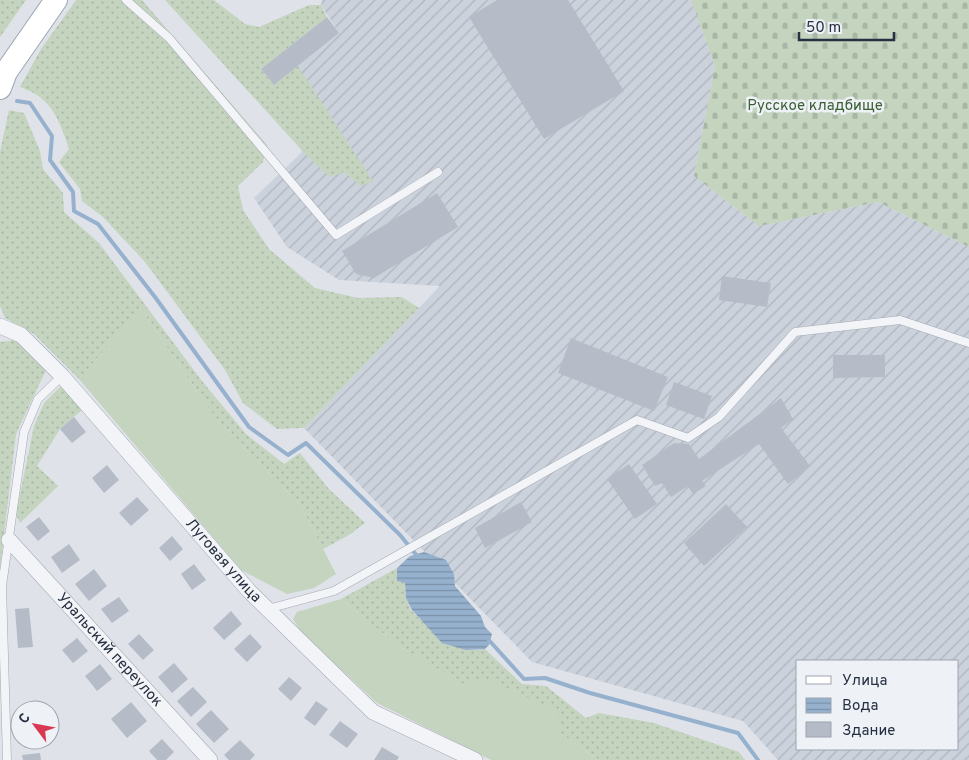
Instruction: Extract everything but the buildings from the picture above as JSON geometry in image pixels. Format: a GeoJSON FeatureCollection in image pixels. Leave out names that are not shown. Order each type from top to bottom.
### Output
{"type":"FeatureCollection","features":[{"type":"Feature","properties":{"kind":"main road"},"geometry":{"type":"LineString","coordinates":[[3,80],[56,0]]}},
{"type":"Feature","properties":{"kind":"street","name":"Луговая улица"},"geometry":{"type":"LineString","coordinates":[[0,326],[21,335],[62,376],[249,591],[373,712],[475,760]]}},
{"type":"Feature","properties":{"kind":"street","name":"Уральский переулок"},"geometry":{"type":"LineString","coordinates":[[9,540],[210,760]]}},
{"type":"Feature","properties":{"kind":"lane"},"geometry":{"type":"LineString","coordinates":[[126,0],[169,38],[336,235],[438,172]]}},
{"type":"Feature","properties":{"kind":"lane"},"geometry":{"type":"LineString","coordinates":[[268,609],[334,590],[637,420],[688,438],[720,417],[795,332],[900,320],[969,342]]}},
{"type":"Feature","properties":{"kind":"lane"},"geometry":{"type":"LineString","coordinates":[[7,760],[2,586],[24,432],[38,399],[62,376]]}},
{"type":"Feature","properties":{"kind":"shaded area"},"geometry":{"type":"Polygon","coordinates":[[[322,0],[691,0],[715,66],[694,176],[759,226],[878,202],[969,247],[969,760],[778,760],[743,721],[532,662],[304,428],[440,286],[339,280],[287,247],[254,198],[302,152],[274,85],[339,33],[321,5],[322,0]]]}},
{"type":"Feature","properties":{"kind":"green space"},"geometry":{"type":"Polygon","coordinates":[[[0,0],[26,0],[0,37],[0,0]]]}},
{"type":"Feature","properties":{"kind":"green space"},"geometry":{"type":"Polygon","coordinates":[[[76,0],[142,0],[267,145],[263,162],[238,186],[243,210],[269,249],[315,288],[358,298],[402,297],[419,308],[304,428],[277,429],[243,403],[225,370],[145,262],[103,217],[82,201],[80,189],[59,162],[69,149],[58,119],[40,97],[20,87],[41,49],[76,0]]]}},
{"type":"Feature","properties":{"kind":"green space"},"geometry":{"type":"Polygon","coordinates":[[[165,0],[214,0],[245,24],[259,27],[309,5],[321,5],[327,17],[261,69],[274,85],[298,66],[373,181],[361,186],[344,172],[330,177],[308,157],[165,0]]]}},
{"type":"Feature","properties":{"kind":"green space","name":"Русское кладбище"},"geometry":{"type":"Polygon","coordinates":[[[691,0],[969,0],[969,247],[878,202],[759,226],[694,176],[715,66],[691,0]]]}},
{"type":"Feature","properties":{"kind":"green space"},"geometry":{"type":"Polygon","coordinates":[[[9,110],[24,113],[40,151],[43,169],[63,193],[64,212],[99,243],[202,381],[246,434],[284,464],[300,453],[328,488],[365,523],[349,535],[323,549],[300,504],[214,416],[141,309],[79,379],[34,334],[5,318],[0,306],[0,152],[9,110]]]}},
{"type":"Feature","properties":{"kind":"green space"},"geometry":{"type":"Polygon","coordinates":[[[141,309],[214,416],[300,504],[336,574],[314,588],[287,594],[241,570],[79,379],[141,309]]]}},
{"type":"Feature","properties":{"kind":"green space"},"geometry":{"type":"Polygon","coordinates":[[[14,340],[34,352],[46,370],[16,434],[0,569],[0,342],[14,340]]]}},
{"type":"Feature","properties":{"kind":"green space"},"geometry":{"type":"Polygon","coordinates":[[[62,385],[82,410],[60,429],[37,466],[58,486],[20,523],[16,514],[34,426],[44,403],[62,385]]]}},
{"type":"Feature","properties":{"kind":"green space"},"geometry":{"type":"Polygon","coordinates":[[[397,568],[397,580],[405,583],[406,598],[411,610],[424,623],[466,650],[485,649],[522,684],[546,686],[586,718],[599,713],[654,723],[739,752],[745,760],[599,760],[560,733],[464,685],[396,644],[341,599],[397,568]]]}},
{"type":"Feature","properties":{"kind":"green space"},"geometry":{"type":"Polygon","coordinates":[[[341,599],[396,644],[464,684],[485,678],[558,711],[560,733],[599,760],[491,760],[377,703],[301,632],[293,619],[297,612],[341,599]]]}},
{"type":"Feature","properties":{"kind":"water"},"geometry":{"type":"Polygon","coordinates":[[[424,552],[446,560],[454,574],[455,586],[481,616],[485,627],[492,634],[489,645],[485,649],[466,650],[442,643],[412,610],[406,598],[405,583],[397,581],[397,568],[410,556],[424,552]]]}},
{"type":"Feature","properties":{"kind":"waterway"},"geometry":{"type":"LineString","coordinates":[[17,101],[30,103],[52,136],[50,160],[73,192],[74,211],[98,224],[155,297],[249,427],[288,455],[306,443],[400,535],[418,557]]}},
{"type":"Feature","properties":{"kind":"waterway"},"geometry":{"type":"LineString","coordinates":[[487,638],[524,679],[545,678],[590,693],[738,733],[758,760]]}}]}
